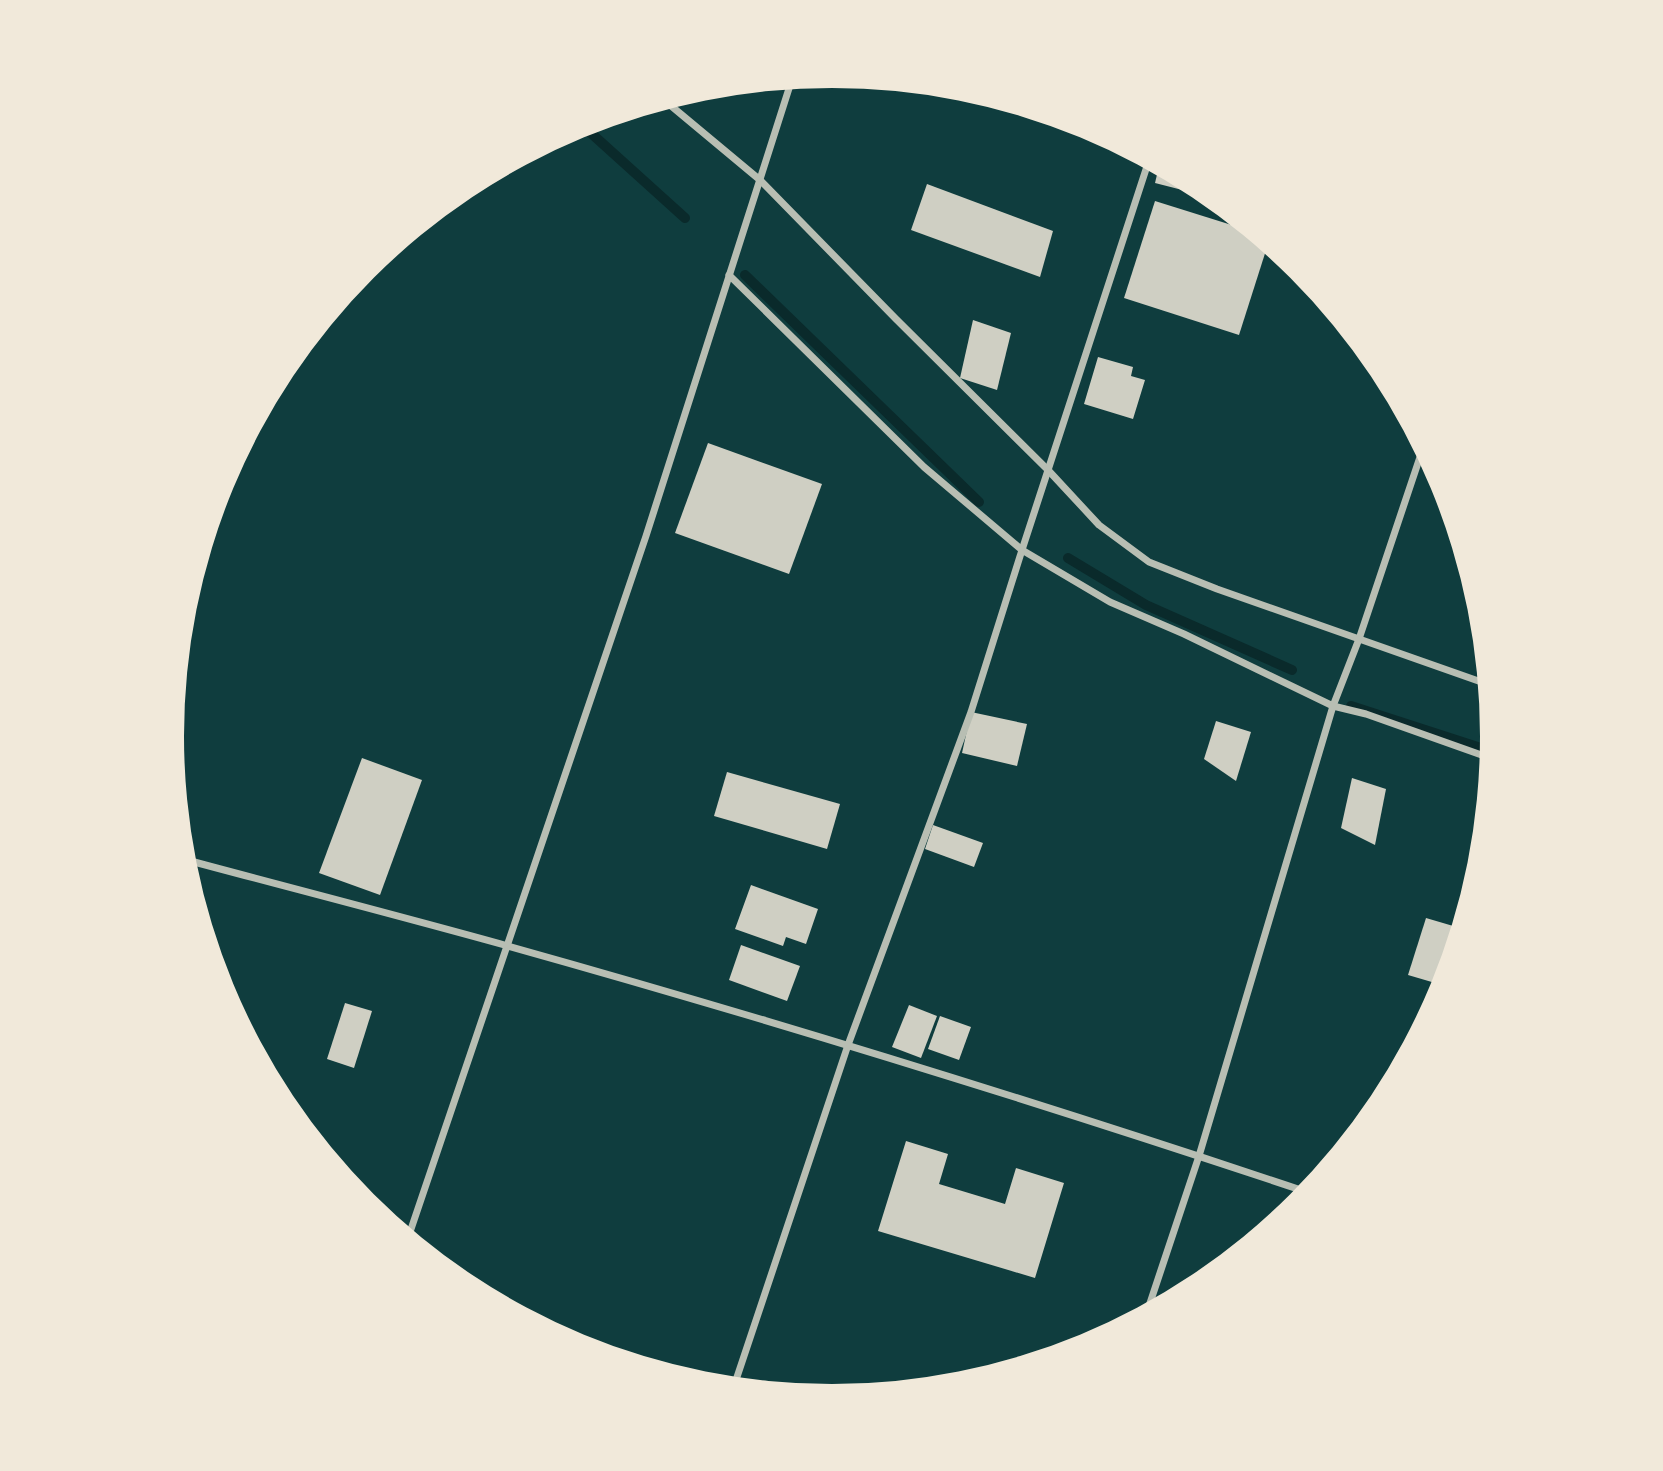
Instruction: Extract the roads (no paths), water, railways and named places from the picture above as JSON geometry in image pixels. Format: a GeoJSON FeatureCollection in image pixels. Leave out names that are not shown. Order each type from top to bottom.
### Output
{"type":"FeatureCollection","features":[{"type":"Feature","properties":{"kind":"street"},"geometry":{"type":"LineString","coordinates":[[411,1229],[646,536],[789,89]]}},
{"type":"Feature","properties":{"kind":"street"},"geometry":{"type":"LineString","coordinates":[[673,108],[760,180],[1048,470],[1099,525],[1149,562],[1217,589],[1477,680]]}},
{"type":"Feature","properties":{"kind":"street"},"geometry":{"type":"LineString","coordinates":[[737,1376],[848,1045],[971,712],[1146,169]]}},
{"type":"Feature","properties":{"kind":"street"},"geometry":{"type":"LineString","coordinates":[[729,275],[924,467],[1022,550],[1110,602],[1184,634],[1333,706],[1366,714],[1479,754]]}},
{"type":"Feature","properties":{"kind":"street"},"geometry":{"type":"LineString","coordinates":[[1151,1299],[1199,1156],[1333,706],[1359,639],[1418,462]]}},
{"type":"Feature","properties":{"kind":"street"},"geometry":{"type":"LineString","coordinates":[[196,863],[508,946],[848,1045],[1295,1188]]}},
{"type":"Feature","properties":{"kind":"waterway"},"geometry":{"type":"LineString","coordinates":[[592,134],[685,218]]}},
{"type":"Feature","properties":{"kind":"waterway"},"geometry":{"type":"LineString","coordinates":[[745,275],[979,502]]}},
{"type":"Feature","properties":{"kind":"waterway"},"geometry":{"type":"LineString","coordinates":[[1068,558],[1146,605],[1292,670]]}},
{"type":"Feature","properties":{"kind":"waterway"},"geometry":{"type":"LineString","coordinates":[[1351,706],[1479,748]]}}]}
